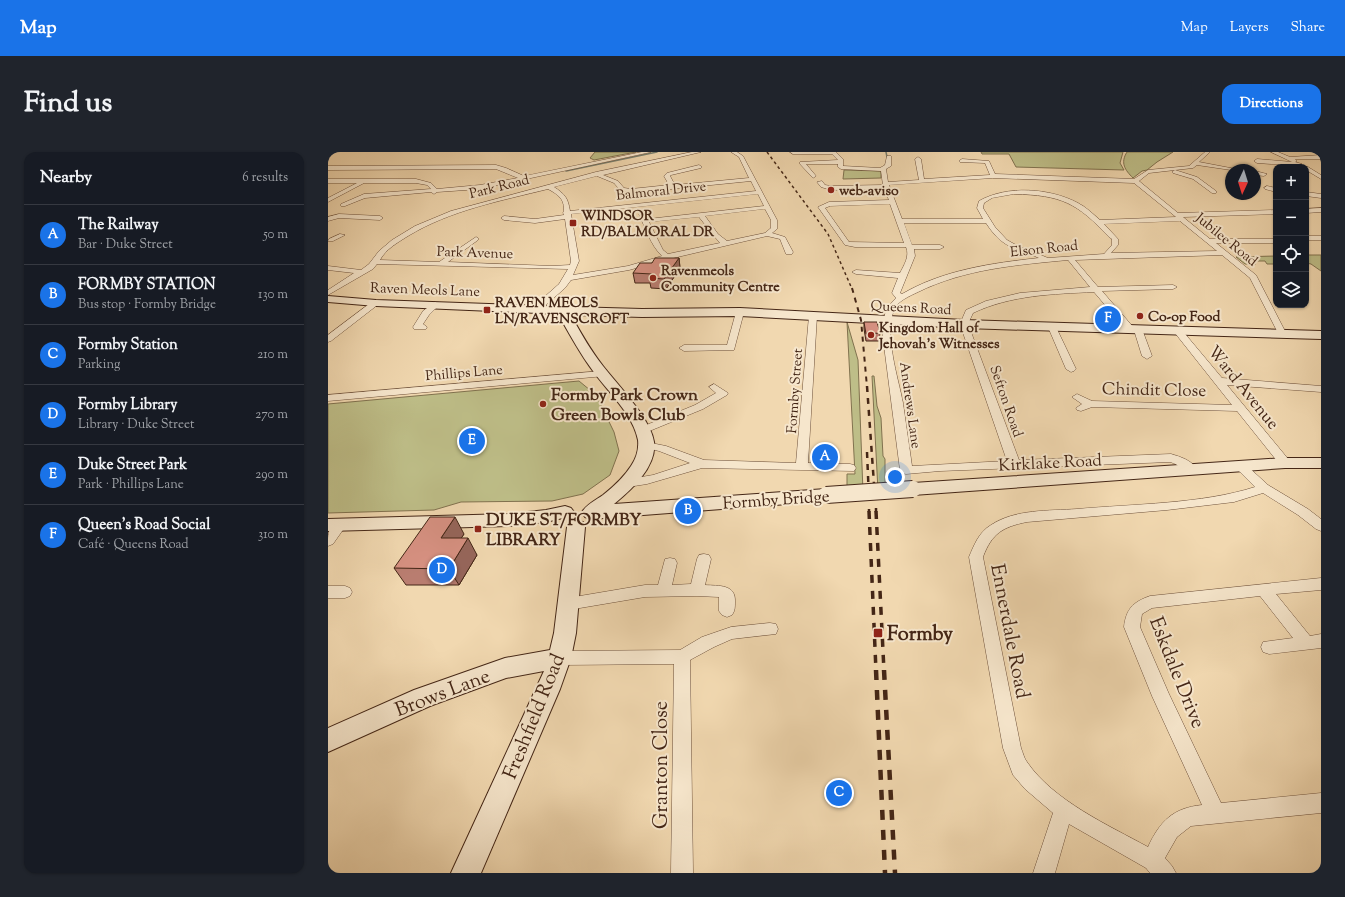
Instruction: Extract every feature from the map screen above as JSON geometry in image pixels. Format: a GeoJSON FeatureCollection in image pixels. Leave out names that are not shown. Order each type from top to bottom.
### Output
{"type":"FeatureCollection","features":[{"type":"Feature","properties":{"kind":"street"},"geometry":{"type":"LineString","coordinates":[[343,205],[364,196],[434,192],[480,187],[649,152]]}},
{"type":"Feature","properties":{"kind":"street","name":"Park Road"},"geometry":{"type":"LineString","coordinates":[[328,292],[376,262],[383,250],[400,238],[436,219],[474,205],[596,174],[699,152]]}},
{"type":"Feature","properties":{"kind":"street"},"geometry":{"type":"LineString","coordinates":[[568,278],[606,273],[767,234],[774,229],[774,223],[741,156],[733,152]]}},
{"type":"Feature","properties":{"kind":"street"},"geometry":{"type":"LineString","coordinates":[[792,152],[834,152],[840,159],[840,166],[845,168],[882,169],[888,166],[889,157]]}},
{"type":"Feature","properties":{"kind":"street"},"geometry":{"type":"LineString","coordinates":[[820,182],[823,186],[831,188],[887,186],[922,181],[993,176],[1135,180],[1148,172],[1188,168],[1208,152]]}},
{"type":"Feature","properties":{"kind":"street"},"geometry":{"type":"LineString","coordinates":[[1273,152],[1290,158],[1299,164]]}},
{"type":"Feature","properties":{"kind":"street"},"geometry":{"type":"LineString","coordinates":[[981,156],[986,162],[993,176]]}},
{"type":"Feature","properties":{"kind":"street"},"geometry":{"type":"LineString","coordinates":[[1290,158],[1321,157]]}},
{"type":"Feature","properties":{"kind":"street"},"geometry":{"type":"LineString","coordinates":[[918,159],[922,181]]}},
{"type":"Feature","properties":{"kind":"street"},"geometry":{"type":"LineString","coordinates":[[962,161],[986,162]]}},
{"type":"Feature","properties":{"kind":"street"},"geometry":{"type":"LineString","coordinates":[[1257,161],[1299,164]]}},
{"type":"Feature","properties":{"kind":"street"},"geometry":{"type":"LineString","coordinates":[[814,175],[802,163],[840,162]]}},
{"type":"Feature","properties":{"kind":"street"},"geometry":{"type":"LineString","coordinates":[[1195,163],[1225,168]]}},
{"type":"Feature","properties":{"kind":"street"},"geometry":{"type":"LineString","coordinates":[[328,168],[496,167],[504,168],[523,178]]}},
{"type":"Feature","properties":{"kind":"street"},"geometry":{"type":"LineString","coordinates":[[673,187],[666,176],[668,174],[699,167]]}},
{"type":"Feature","properties":{"kind":"street"},"geometry":{"type":"LineString","coordinates":[[330,198],[386,168]]}},
{"type":"Feature","properties":{"kind":"street"},"geometry":{"type":"LineString","coordinates":[[882,169],[885,171],[887,186],[909,246],[911,256],[896,294],[901,298]]}},
{"type":"Feature","properties":{"kind":"street"},"geometry":{"type":"LineString","coordinates":[[1169,170],[1195,178],[1214,192]]}},
{"type":"Feature","properties":{"kind":"street"},"geometry":{"type":"LineString","coordinates":[[1309,170],[1321,177]]}},
{"type":"Feature","properties":{"kind":"street"},"geometry":{"type":"LineString","coordinates":[[539,174],[561,183]]}},
{"type":"Feature","properties":{"kind":"street"},"geometry":{"type":"LineString","coordinates":[[596,174],[616,182],[618,188],[622,190],[653,189],[752,179]]}},
{"type":"Feature","properties":{"kind":"street"},"geometry":{"type":"LineString","coordinates":[[1004,176],[1008,182]]}},
{"type":"Feature","properties":{"kind":"street","name":"Jubilee Road"},"geometry":{"type":"LineString","coordinates":[[1135,180],[1254,279],[1282,333]]}},
{"type":"Feature","properties":{"kind":"street"},"geometry":{"type":"LineString","coordinates":[[328,181],[420,182],[429,184],[434,189],[434,192]]}},
{"type":"Feature","properties":{"kind":"street"},"geometry":{"type":"LineString","coordinates":[[536,309],[562,286],[568,278],[575,261],[565,200],[561,194],[549,187]]}},
{"type":"Feature","properties":{"kind":"street"},"geometry":{"type":"LineString","coordinates":[[1267,188],[1273,189]]}},
{"type":"Feature","properties":{"kind":"street"},"geometry":{"type":"LineString","coordinates":[[653,189],[661,202]]}},
{"type":"Feature","properties":{"kind":"street"},"geometry":{"type":"LineString","coordinates":[[1047,260],[1036,254],[1010,245],[999,236],[980,208],[981,202],[993,196],[1016,190],[1070,202],[1081,207],[1115,239],[1115,245],[1108,253],[1110,256]]}},
{"type":"Feature","properties":{"kind":"street","name":"Balmoral Drive"},"geometry":{"type":"LineString","coordinates":[[504,218],[535,221],[661,202],[758,192]]}},
{"type":"Feature","properties":{"kind":"street"},"geometry":{"type":"LineString","coordinates":[[1309,194],[1321,196]]}},
{"type":"Feature","properties":{"kind":"street"},"geometry":{"type":"LineString","coordinates":[[893,202],[829,204],[821,207],[847,244],[940,247]]}},
{"type":"Feature","properties":{"kind":"street"},"geometry":{"type":"LineString","coordinates":[[638,205],[660,251],[667,257]]}},
{"type":"Feature","properties":{"kind":"street"},"geometry":{"type":"LineString","coordinates":[[645,221],[767,208]]}},
{"type":"Feature","properties":{"kind":"street"},"geometry":{"type":"LineString","coordinates":[[1309,211],[1321,210]]}},
{"type":"Feature","properties":{"kind":"street"},"geometry":{"type":"LineString","coordinates":[[1097,222],[1273,212]]}},
{"type":"Feature","properties":{"kind":"street"},"geometry":{"type":"LineString","coordinates":[[701,215],[716,235],[726,244]]}},
{"type":"Feature","properties":{"kind":"street"},"geometry":{"type":"LineString","coordinates":[[328,219],[339,216],[380,217]]}},
{"type":"Feature","properties":{"kind":"street"},"geometry":{"type":"LineString","coordinates":[[900,221],[989,221]]}},
{"type":"Feature","properties":{"kind":"street"},"geometry":{"type":"LineString","coordinates":[[767,234],[783,238],[789,252]]}},
{"type":"Feature","properties":{"kind":"street"},"geometry":{"type":"LineString","coordinates":[[1309,238],[1321,238]]}},
{"type":"Feature","properties":{"kind":"street"},"geometry":{"type":"LineString","coordinates":[[441,264],[475,239]]}},
{"type":"Feature","properties":{"kind":"street"},"geometry":{"type":"LineString","coordinates":[[1210,242],[1273,241]]}},
{"type":"Feature","properties":{"kind":"street","name":"Elson Road"},"geometry":{"type":"LineString","coordinates":[[886,321],[893,304],[924,285],[956,274],[986,267],[1070,258],[1223,253]]}},
{"type":"Feature","properties":{"kind":"street"},"geometry":{"type":"LineString","coordinates":[[1070,258],[1096,289],[1134,329],[1147,356]]}},
{"type":"Feature","properties":{"kind":"street","name":"Park Avenue"},"geometry":{"type":"LineString","coordinates":[[376,262],[552,268],[573,266]]}},
{"type":"Feature","properties":{"kind":"street"},"geometry":{"type":"LineString","coordinates":[[328,268],[362,272]]}},
{"type":"Feature","properties":{"kind":"street"},"geometry":{"type":"LineString","coordinates":[[856,272],[904,276]]}},
{"type":"Feature","properties":{"kind":"street"},"geometry":{"type":"LineString","coordinates":[[964,324],[963,318],[981,306],[1000,300],[1041,292],[1173,287]]}},
{"type":"Feature","properties":{"kind":"street","name":"Raven Meols Lane"},"geometry":{"type":"LineString","coordinates":[[328,299],[376,303],[570,311],[642,313],[740,312],[857,319]]}},
{"type":"Feature","properties":{"kind":"street"},"geometry":{"type":"LineString","coordinates":[[328,339],[376,303]]}},
{"type":"Feature","properties":{"kind":"street"},"geometry":{"type":"LineString","coordinates":[[423,327],[418,327],[426,313],[434,305]]}},
{"type":"Feature","properties":{"kind":"street"},"geometry":{"type":"LineString","coordinates":[[570,311],[567,319],[602,374],[623,400],[644,438],[662,448],[702,464]]}},
{"type":"Feature","properties":{"kind":"street"},"geometry":{"type":"LineString","coordinates":[[684,348],[731,348],[740,312]]}},
{"type":"Feature","properties":{"kind":"street","name":"Formby Street"},"geometry":{"type":"LineString","coordinates":[[802,467],[813,316]]}},
{"type":"Feature","properties":{"kind":"street","name":"Queens Road"},"geometry":{"type":"LineString","coordinates":[[857,319],[964,324],[1321,335]]}},
{"type":"Feature","properties":{"kind":"street","name":"Andrews Lane"},"geometry":{"type":"LineString","coordinates":[[886,321],[888,346],[900,414],[906,470]]}},
{"type":"Feature","properties":{"kind":"street","name":"Sefton Road"},"geometry":{"type":"LineString","coordinates":[[964,324],[1014,464]]}},
{"type":"Feature","properties":{"kind":"street"},"geometry":{"type":"LineString","coordinates":[[1052,327],[1071,369]]}},
{"type":"Feature","properties":{"kind":"street","name":"Ward Avenue"},"geometry":{"type":"LineString","coordinates":[[1178,331],[1285,463]]}},
{"type":"Feature","properties":{"kind":"street","name":"Phillips Lane"},"geometry":{"type":"LineString","coordinates":[[328,398],[602,374]]}},
{"type":"Feature","properties":{"kind":"street"},"geometry":{"type":"LineString","coordinates":[[1219,381],[1321,389]]}},
{"type":"Feature","properties":{"kind":"street"},"geometry":{"type":"LineString","coordinates":[[644,438],[723,393],[714,387]]}},
{"type":"Feature","properties":{"kind":"street","name":"Chindit Close"},"geometry":{"type":"LineString","coordinates":[[1077,397],[1085,406],[1240,408]]}},
{"type":"Feature","properties":{"kind":"street"},"geometry":{"type":"LineString","coordinates":[[328,541],[334,524],[509,520],[567,521],[585,523],[589,520],[588,511],[612,496],[628,483],[636,474],[640,465],[644,438]]}},
{"type":"Feature","properties":{"kind":"street","name":"Kirklake Road"},"geometry":{"type":"LineString","coordinates":[[906,470],[940,467],[1171,458],[1181,461],[1190,469]]}},
{"type":"Feature","properties":{"kind":"street","name":"Kirklake Road"},"geometry":{"type":"LineString","coordinates":[[913,488],[1285,463],[1321,463]]}},
{"type":"Feature","properties":{"kind":"street"},"geometry":{"type":"LineString","coordinates":[[628,483],[655,480],[683,469],[702,464],[850,468]]}},
{"type":"Feature","properties":{"kind":"street"},"geometry":{"type":"LineString","coordinates":[[1240,466],[1264,488],[1303,512],[1321,526]]}},
{"type":"Feature","properties":{"kind":"street","name":"Formby Bridge"},"geometry":{"type":"LineString","coordinates":[[588,511],[913,488]]}},
{"type":"Feature","properties":{"kind":"street","name":"Ennerdale Road"},"geometry":{"type":"LineString","coordinates":[[1159,867],[1064,810],[1033,783],[1020,768],[1012,748],[976,557],[980,544],[989,533],[1004,522],[1027,517],[1167,506],[1234,498],[1264,488]]}},
{"type":"Feature","properties":{"kind":"street","name":"Freshfield Road"},"geometry":{"type":"LineString","coordinates":[[466,873],[548,689],[560,658],[568,604],[567,521]]}},
{"type":"Feature","properties":{"kind":"street"},"geometry":{"type":"LineString","coordinates":[[697,590],[704,559]]}},
{"type":"Feature","properties":{"kind":"street"},"geometry":{"type":"LineString","coordinates":[[664,590],[670,564]]}},
{"type":"Feature","properties":{"kind":"street","name":"Eskdale Drive"},"geometry":{"type":"LineString","coordinates":[[1216,813],[1161,696],[1132,626],[1133,614],[1138,606],[1150,602],[1321,584]]}},
{"type":"Feature","properties":{"kind":"street"},"geometry":{"type":"LineString","coordinates":[[568,604],[645,591],[697,590],[723,592],[728,596],[727,611]]}},
{"type":"Feature","properties":{"kind":"street"},"geometry":{"type":"LineString","coordinates":[[1264,590],[1314,641]]}},
{"type":"Feature","properties":{"kind":"street"},"geometry":{"type":"LineString","coordinates":[[328,592],[345,592]]}},
{"type":"Feature","properties":{"kind":"street"},"geometry":{"type":"LineString","coordinates":[[560,658],[682,657],[708,642],[730,633],[770,629]]}},
{"type":"Feature","properties":{"kind":"street"},"geometry":{"type":"LineString","coordinates":[[1269,647],[1314,641]]}},
{"type":"Feature","properties":{"kind":"street","name":"Granton Close"},"geometry":{"type":"LineString","coordinates":[[682,657],[682,873]]}},
{"type":"Feature","properties":{"kind":"street","name":"Brows Lane"},"geometry":{"type":"LineString","coordinates":[[328,740],[422,698],[505,668],[560,658]]}},
{"type":"Feature","properties":{"kind":"street"},"geometry":{"type":"LineString","coordinates":[[1159,867],[1163,838],[1173,825],[1188,816],[1321,803]]}},
{"type":"Feature","properties":{"kind":"street"},"geometry":{"type":"LineString","coordinates":[[1044,873],[1064,810]]}},
{"type":"Feature","properties":{"kind":"green space"},"geometry":{"type":"Polygon","coordinates":[[[595,152],[636,152],[594,160],[590,158],[595,152]]]}},
{"type":"Feature","properties":{"kind":"green space"},"geometry":{"type":"Polygon","coordinates":[[[981,152],[1123,152],[1120,163],[1124,170],[1016,167],[1009,154],[982,154],[981,152]]]}},
{"type":"Feature","properties":{"kind":"green space"},"geometry":{"type":"Polygon","coordinates":[[[1127,152],[1173,152],[1133,178],[1124,166],[1124,160],[1127,152]]]}},
{"type":"Feature","properties":{"kind":"green space"},"geometry":{"type":"Polygon","coordinates":[[[844,170],[881,171],[881,178],[843,179],[844,170]]]}},
{"type":"Feature","properties":{"kind":"green space"},"geometry":{"type":"Polygon","coordinates":[[[1309,255],[1321,255],[1321,271],[1309,264],[1309,255]]]}},
{"type":"Feature","properties":{"kind":"green space"},"geometry":{"type":"Polygon","coordinates":[[[1273,256],[1273,264],[1267,264],[1265,261],[1253,261],[1256,264],[1245,264],[1236,257],[1273,256]]]}},
{"type":"Feature","properties":{"kind":"green space"},"geometry":{"type":"Polygon","coordinates":[[[847,322],[858,360],[863,492],[847,494],[847,474],[855,474],[847,322]]]}},
{"type":"Feature","properties":{"kind":"green space"},"geometry":{"type":"Polygon","coordinates":[[[872,376],[874,376],[877,406],[881,418],[883,456],[885,459],[885,491],[878,491],[872,376]]]}},
{"type":"Feature","properties":{"kind":"green space"},"geometry":{"type":"Polygon","coordinates":[[[579,381],[596,395],[614,432],[619,451],[610,475],[583,494],[552,501],[461,502],[434,510],[328,513],[328,404],[579,381]]]}},
{"type":"Feature","properties":{"kind":"building"},"geometry":{"type":"Polygon","coordinates":[[[655,258],[679,258],[664,279],[649,278],[652,274],[633,273],[640,263],[652,263],[655,258]]]}},
{"type":"Feature","properties":{"kind":"building"},"geometry":{"type":"Polygon","coordinates":[[[864,322],[877,322],[880,333],[866,334],[864,322]]]}},
{"type":"Feature","properties":{"kind":"building"},"geometry":{"type":"Polygon","coordinates":[[[430,517],[455,517],[441,538],[468,538],[449,569],[394,568],[430,517]]]}},
{"type":"Feature","properties":{"kind":"waterway"},"geometry":{"type":"LineString","coordinates":[[566,171],[657,152]]}},
{"type":"Feature","properties":{"kind":"waterway"},"geometry":{"type":"LineString","coordinates":[[886,152],[887,157]]}},
{"type":"Feature","properties":{"kind":"railway"},"geometry":{"type":"LineString","coordinates":[[767,152],[828,234],[852,289]]}},
{"type":"Feature","properties":{"kind":"railway"},"geometry":{"type":"LineString","coordinates":[[852,288],[861,320],[867,387]]}},
{"type":"Feature","properties":{"kind":"railway"},"geometry":{"type":"LineString","coordinates":[[867,386],[875,498]]}},
{"type":"Feature","properties":{"kind":"railway"},"geometry":{"type":"LineString","coordinates":[[867,452],[869,499]]}},
{"type":"Feature","properties":{"kind":"railway"},"geometry":{"type":"LineString","coordinates":[[869,511],[876,671]]}},
{"type":"Feature","properties":{"kind":"railway"},"geometry":{"type":"LineString","coordinates":[[876,511],[884,671]]}},
{"type":"Feature","properties":{"kind":"railway"},"geometry":{"type":"LineString","coordinates":[[876,670],[885,873]]}},
{"type":"Feature","properties":{"kind":"railway"},"geometry":{"type":"LineString","coordinates":[[884,670],[895,873]]}},
{"type":"Feature","properties":{"kind":"place","name":"web-aviso"},"geometry":{"type":"Point","coordinates":[831,190]}},
{"type":"Feature","properties":{"kind":"place","name":"WINDSOR RD/BALMORAL DR"},"geometry":{"type":"Point","coordinates":[573,223]}},
{"type":"Feature","properties":{"kind":"place","name":"Ravenmeols Community Centre"},"geometry":{"type":"Point","coordinates":[653,278]}},
{"type":"Feature","properties":{"kind":"place","name":"RAVEN MEOLS LN/RAVENSCROFT"},"geometry":{"type":"Point","coordinates":[487,310]}},
{"type":"Feature","properties":{"kind":"place","name":"Co-op Food"},"geometry":{"type":"Point","coordinates":[1140,316]}},
{"type":"Feature","properties":{"kind":"place","name":"Queen's Road Social"},"geometry":{"type":"Point","coordinates":[1108,319]}},
{"type":"Feature","properties":{"kind":"place","name":"Kingdom Hall of Jehovah's Witnesses"},"geometry":{"type":"Point","coordinates":[871,335]}},
{"type":"Feature","properties":{"kind":"place","name":"Formby Park Crown Green Bowls Club"},"geometry":{"type":"Point","coordinates":[543,404]}},
{"type":"Feature","properties":{"kind":"place","name":"Duke Street Park"},"geometry":{"type":"Point","coordinates":[472,441]}},
{"type":"Feature","properties":{"kind":"place","name":"The Railway"},"geometry":{"type":"Point","coordinates":[825,457]}},
{"type":"Feature","properties":{"kind":"place","name":"FORMBY STATION"},"geometry":{"type":"Point","coordinates":[688,511]}},
{"type":"Feature","properties":{"kind":"place","name":"DUKE ST/FORMBY LIBRARY"},"geometry":{"type":"Point","coordinates":[478,529]}},
{"type":"Feature","properties":{"kind":"place","name":"Formby Library"},"geometry":{"type":"Point","coordinates":[442,570]}},
{"type":"Feature","properties":{"kind":"place","name":"Formby"},"geometry":{"type":"Point","coordinates":[878,633]}},
{"type":"Feature","properties":{"kind":"place","name":"Formby Station"},"geometry":{"type":"Point","coordinates":[839,793]}}]}
